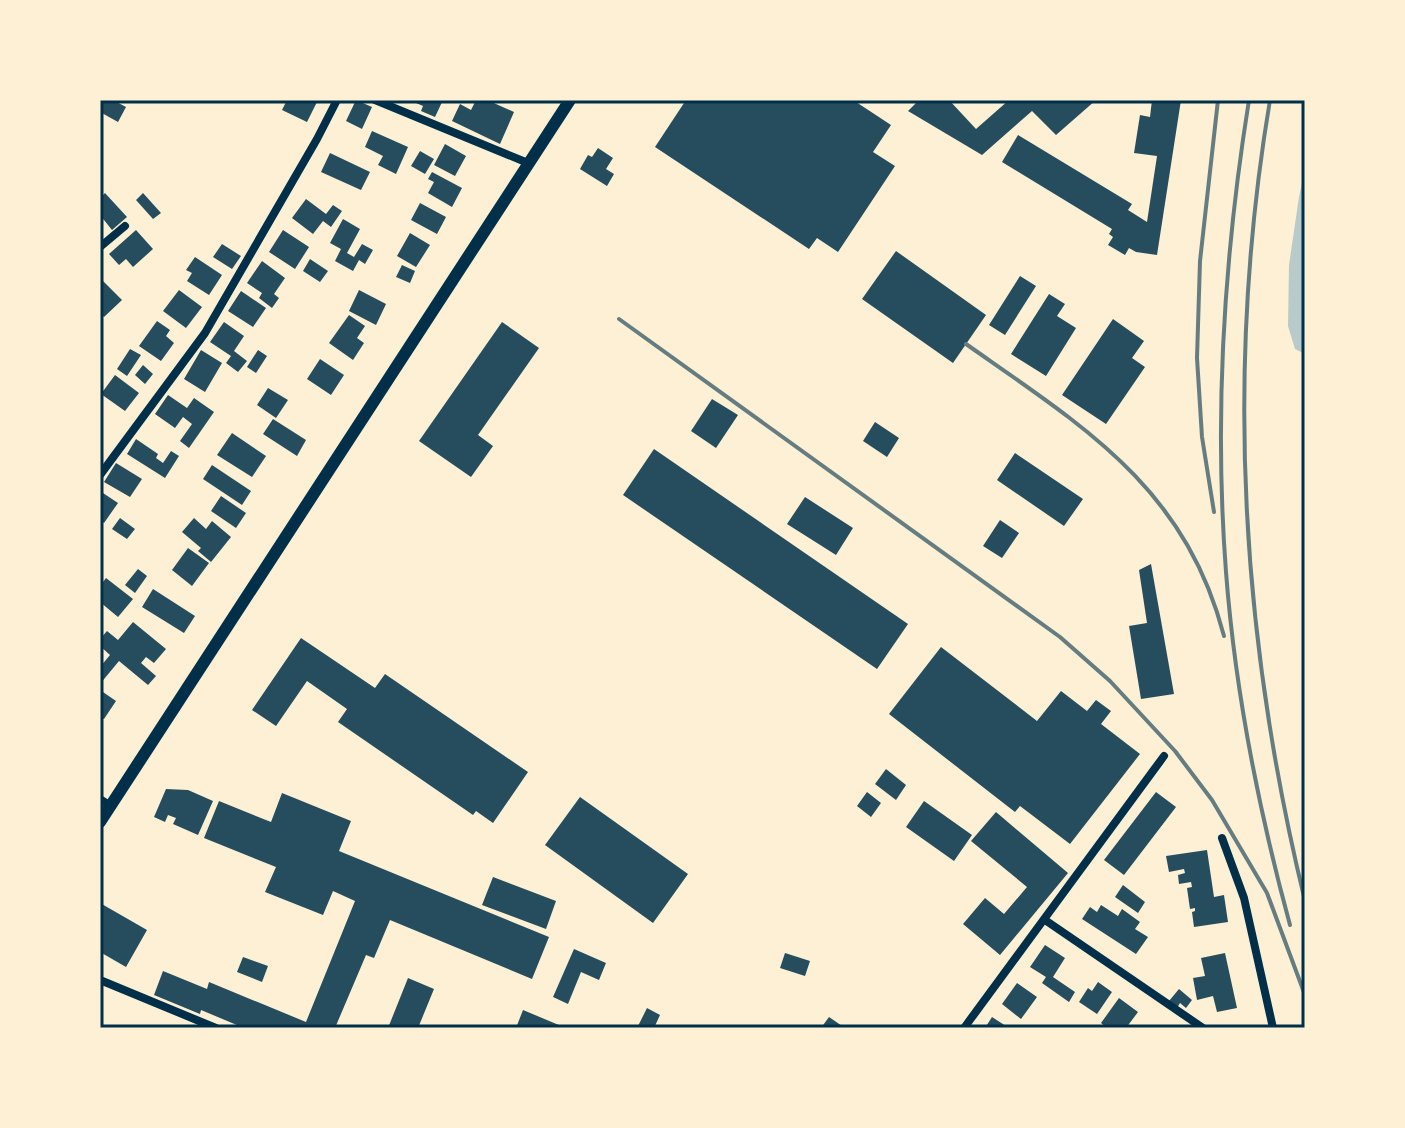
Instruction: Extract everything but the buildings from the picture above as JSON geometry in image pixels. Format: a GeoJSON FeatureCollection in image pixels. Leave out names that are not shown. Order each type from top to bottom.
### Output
{"type":"FeatureCollection","features":[{"type":"Feature","properties":{"kind":"main road"},"geometry":{"type":"LineString","coordinates":[[100,822],[106,802],[570,100]]}},
{"type":"Feature","properties":{"kind":"street"},"geometry":{"type":"LineString","coordinates":[[100,475],[205,333],[337,100]]}},
{"type":"Feature","properties":{"kind":"street"},"geometry":{"type":"LineString","coordinates":[[375,100],[528,163]]}},
{"type":"Feature","properties":{"kind":"street"},"geometry":{"type":"LineString","coordinates":[[100,247],[125,226]]}},
{"type":"Feature","properties":{"kind":"street"},"geometry":{"type":"LineString","coordinates":[[964,1028],[1164,756]]}},
{"type":"Feature","properties":{"kind":"street"},"geometry":{"type":"LineString","coordinates":[[1222,838],[1244,898],[1273,1028]]}},
{"type":"Feature","properties":{"kind":"street"},"geometry":{"type":"LineString","coordinates":[[1045,920],[1203,1028]]}},
{"type":"Feature","properties":{"kind":"street"},"geometry":{"type":"LineString","coordinates":[[100,980],[216,1028]]}},
{"type":"Feature","properties":{"kind":"shaded area"},"geometry":{"type":"Polygon","coordinates":[[[1305,169],[1305,354],[1295,349],[1288,326],[1289,265],[1305,169]]]}},
{"type":"Feature","properties":{"kind":"railway"},"geometry":{"type":"LineString","coordinates":[[1214,512],[1202,437],[1197,358],[1200,261],[1218,100]]}},
{"type":"Feature","properties":{"kind":"railway"},"geometry":{"type":"LineString","coordinates":[[1249,100],[1233,217],[1224,336],[1221,395],[1223,513],[1230,616],[1242,705],[1258,794],[1290,925]]}},
{"type":"Feature","properties":{"kind":"railway"},"geometry":{"type":"LineString","coordinates":[[1270,100],[1256,201],[1247,301],[1244,402],[1247,502],[1254,603],[1266,703],[1283,802],[1305,901]]}},
{"type":"Feature","properties":{"kind":"railway"},"geometry":{"type":"LineString","coordinates":[[619,319],[1060,637],[1110,681],[1175,751],[1212,800],[1267,893],[1305,995]]}},
{"type":"Feature","properties":{"kind":"railway"},"geometry":{"type":"LineString","coordinates":[[966,344],[1089,434],[1125,465],[1156,500],[1184,539],[1207,584],[1224,636]]}}]}
